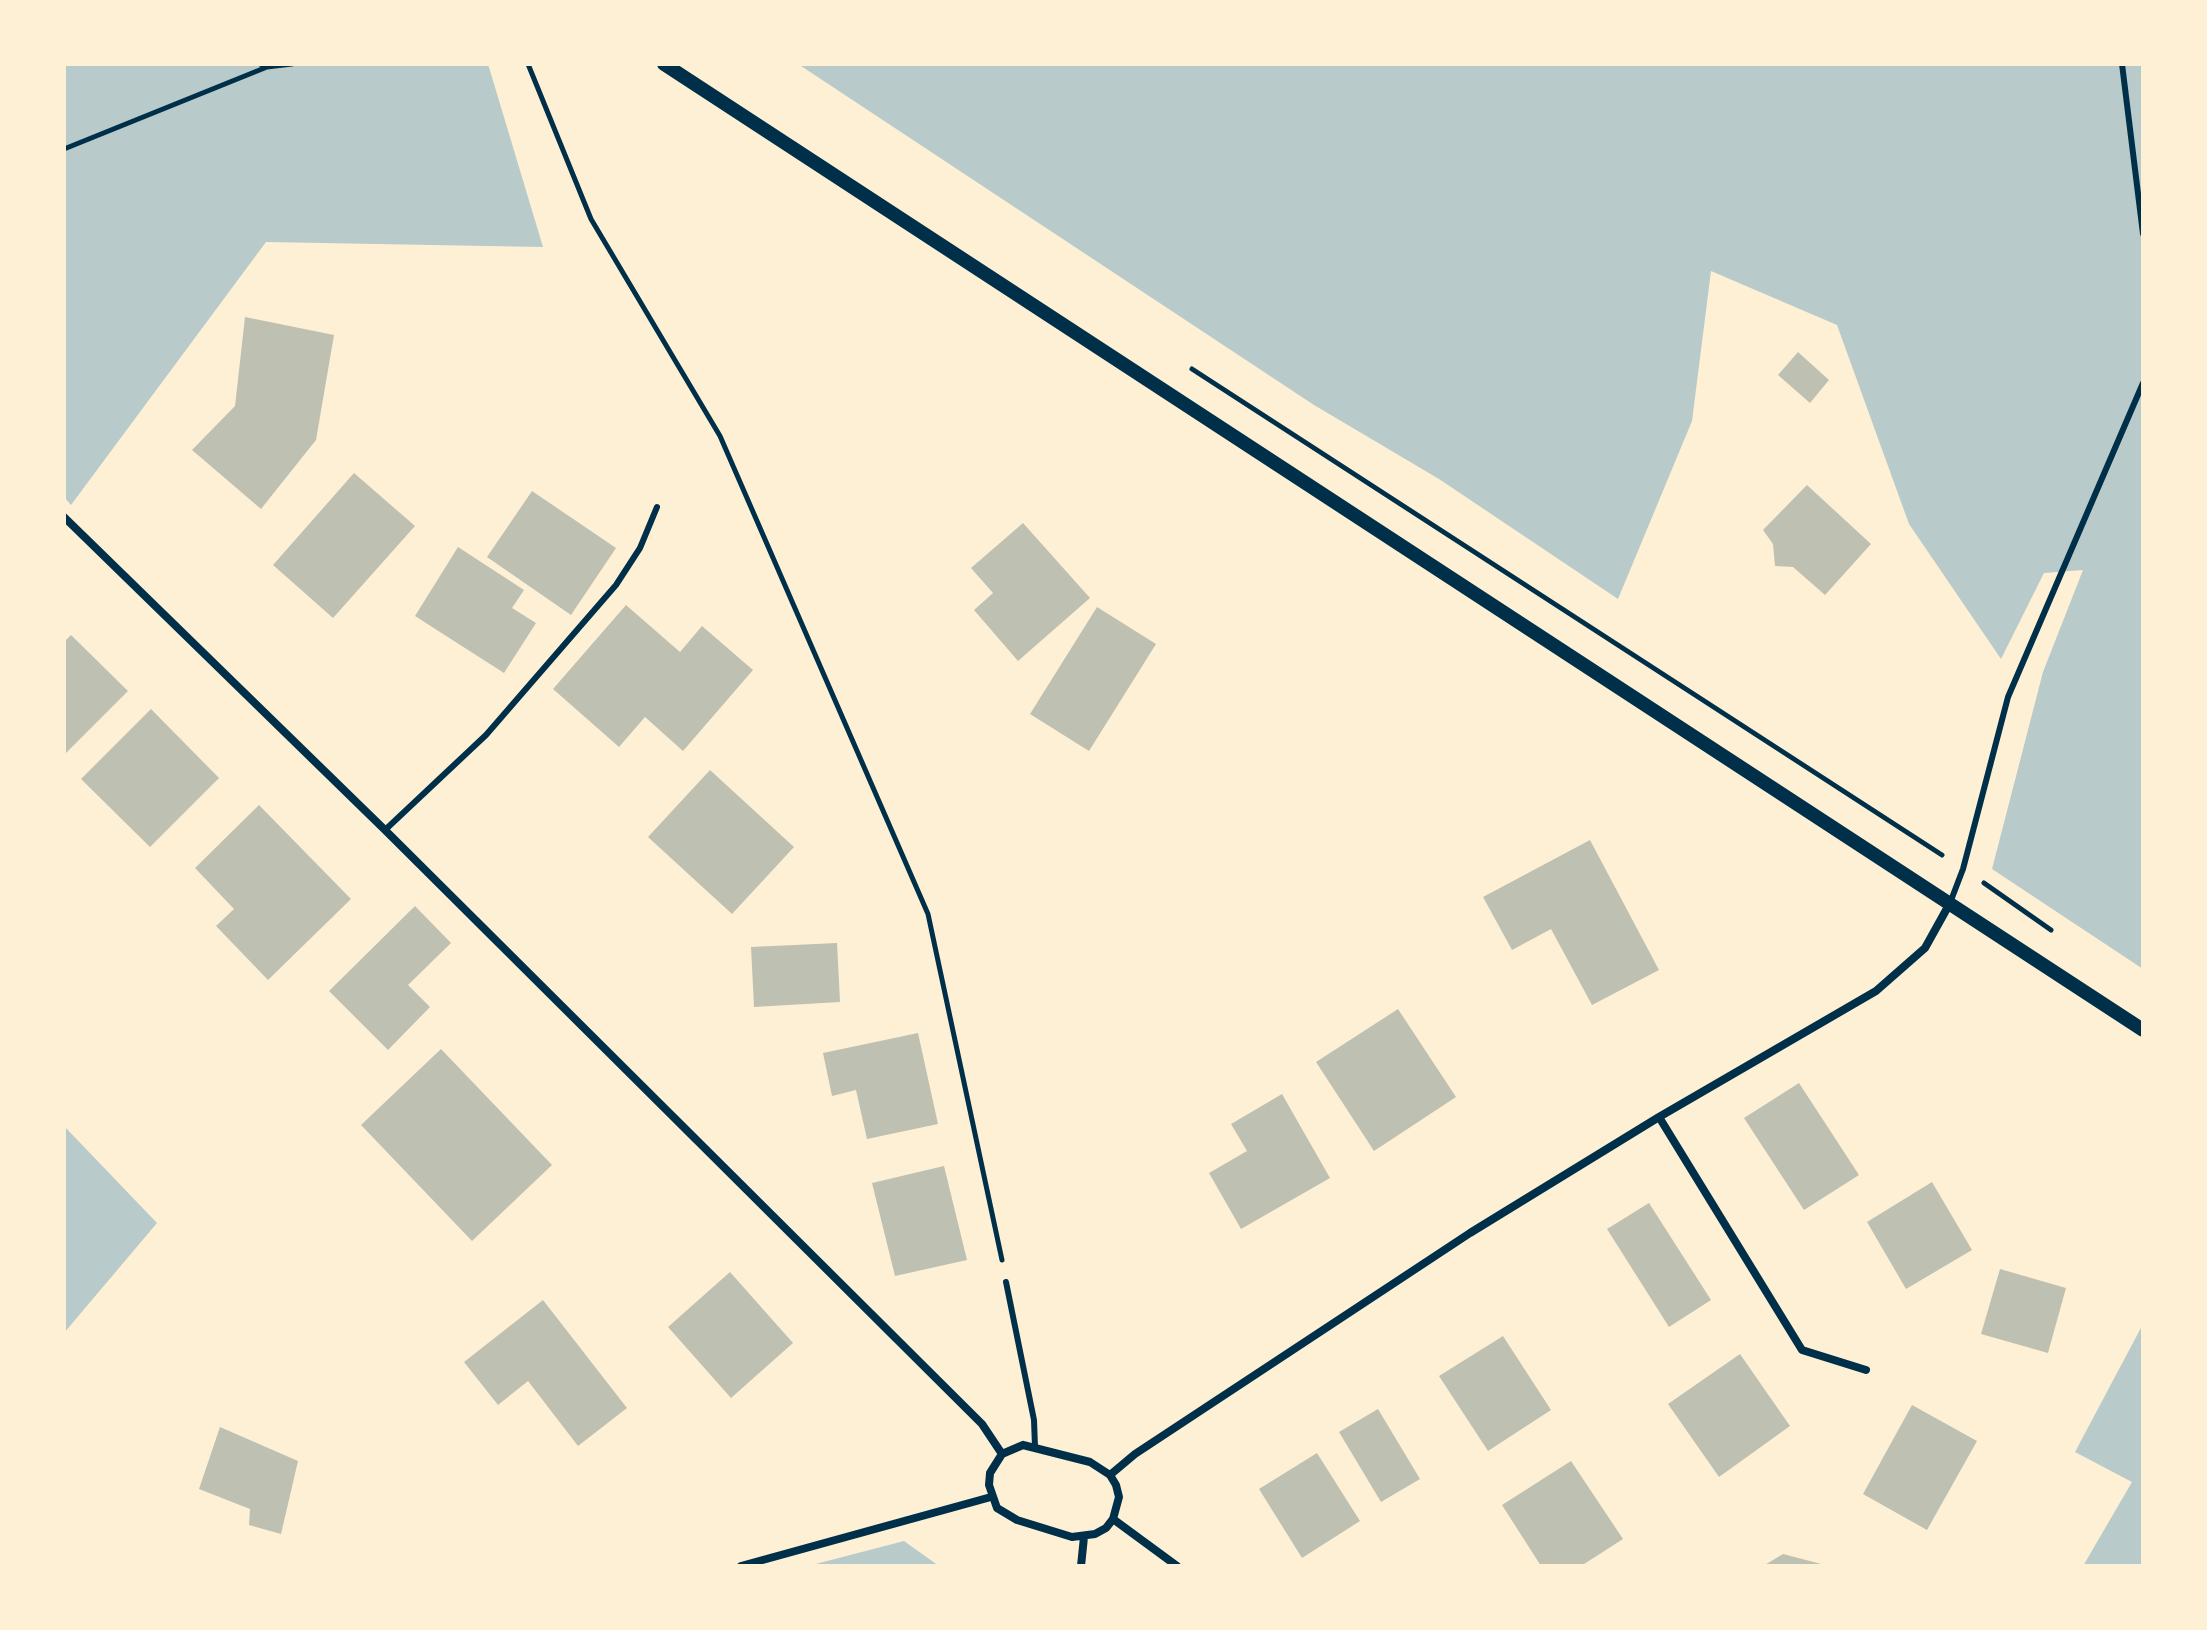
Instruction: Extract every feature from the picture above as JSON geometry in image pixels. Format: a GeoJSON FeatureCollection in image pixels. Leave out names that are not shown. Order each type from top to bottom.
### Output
{"type":"FeatureCollection","features":[{"type":"Feature","properties":{"kind":"street"},"geometry":{"type":"LineString","coordinates":[[664,64],[2143,1030]]}},
{"type":"Feature","properties":{"kind":"street"},"geometry":{"type":"LineString","coordinates":[[64,517],[385,830],[982,1424],[1002,1454]]}},
{"type":"Feature","properties":{"kind":"street"},"geometry":{"type":"LineString","coordinates":[[1110,1475],[1135,1454],[1470,1233],[1659,1117],[1876,991],[1925,948],[1950,903]]}},
{"type":"Feature","properties":{"kind":"street"},"geometry":{"type":"LineString","coordinates":[[1659,1117],[1802,1350],[1866,1370]]}},
{"type":"Feature","properties":{"kind":"street"},"geometry":{"type":"LineString","coordinates":[[1023,1445],[1035,1447],[1090,1462],[1110,1475],[1119,1497],[1113,1519],[1106,1528],[1084,1537],[1072,1537],[1017,1520],[997,1508],[991,1497],[990,1473],[1002,1454],[1023,1445]]}},
{"type":"Feature","properties":{"kind":"street"},"geometry":{"type":"LineString","coordinates":[[741,1566],[991,1497]]}},
{"type":"Feature","properties":{"kind":"street"},"geometry":{"type":"LineString","coordinates":[[1113,1519],[1177,1566]]}},
{"type":"Feature","properties":{"kind":"street"},"geometry":{"type":"LineString","coordinates":[[1081,1566],[1084,1537]]}},
{"type":"Feature","properties":{"kind":"lane"},"geometry":{"type":"LineString","coordinates":[[2122,64],[2143,234]]}},
{"type":"Feature","properties":{"kind":"lane"},"geometry":{"type":"LineString","coordinates":[[1950,903],[1963,869],[2008,697],[2143,383]]}},
{"type":"Feature","properties":{"kind":"lane"},"geometry":{"type":"LineString","coordinates":[[385,830],[486,735],[616,585],[640,548],[657,507]]}},
{"type":"Feature","properties":{"kind":"lane"},"geometry":{"type":"LineString","coordinates":[[1006,1282],[1034,1420],[1035,1447]]}},
{"type":"Feature","properties":{"kind":"path"},"geometry":{"type":"LineString","coordinates":[[260,64],[267,67]]}},
{"type":"Feature","properties":{"kind":"path"},"geometry":{"type":"LineString","coordinates":[[64,149],[267,67],[292,64]]}},
{"type":"Feature","properties":{"kind":"path"},"geometry":{"type":"LineString","coordinates":[[528,64],[591,219],[720,436],[928,914],[1006,1282]]}},
{"type":"Feature","properties":{"kind":"path"},"geometry":{"type":"LineString","coordinates":[[1188,367],[1963,869],[2053,932]]}},
{"type":"Feature","properties":{"kind":"shaded area"},"geometry":{"type":"Polygon","coordinates":[[[64,64],[488,64],[543,247],[266,242],[71,505],[64,497],[64,64]]]}},
{"type":"Feature","properties":{"kind":"shaded area"},"geometry":{"type":"Polygon","coordinates":[[[798,64],[2143,64],[2143,969],[1992,869],[2043,672],[2083,570],[2044,573],[2001,659],[1909,524],[1837,325],[1711,271],[1692,421],[1618,599],[1439,479],[1314,405],[798,64]]]}},
{"type":"Feature","properties":{"kind":"shaded area"},"geometry":{"type":"Polygon","coordinates":[[[64,1126],[157,1223],[64,1333],[64,1126]]]}},
{"type":"Feature","properties":{"kind":"shaded area"},"geometry":{"type":"Polygon","coordinates":[[[2143,1324],[2143,1566],[2083,1566],[2132,1482],[2075,1452],[2143,1324]]]}},
{"type":"Feature","properties":{"kind":"shaded area"},"geometry":{"type":"Polygon","coordinates":[[[904,1541],[939,1566],[808,1566],[904,1541]]]}},
{"type":"Feature","properties":{"kind":"building"},"geometry":{"type":"Polygon","coordinates":[[[245,317],[334,335],[316,440],[261,509],[192,450],[235,406],[245,317]]]}},
{"type":"Feature","properties":{"kind":"building"},"geometry":{"type":"Polygon","coordinates":[[[1798,352],[1829,380],[1810,403],[1778,375],[1798,352]]]}},
{"type":"Feature","properties":{"kind":"building"},"geometry":{"type":"Polygon","coordinates":[[[354,473],[415,526],[333,618],[273,565],[354,473]]]}},
{"type":"Feature","properties":{"kind":"building"},"geometry":{"type":"Polygon","coordinates":[[[1807,485],[1871,544],[1825,595],[1793,567],[1775,566],[1773,544],[1763,530],[1807,485]]]}},
{"type":"Feature","properties":{"kind":"building"},"geometry":{"type":"Polygon","coordinates":[[[532,491],[616,548],[571,615],[487,557],[532,491]]]}},
{"type":"Feature","properties":{"kind":"building"},"geometry":{"type":"Polygon","coordinates":[[[1023,523],[1090,598],[1018,661],[974,610],[993,593],[971,568],[1023,523]]]}},
{"type":"Feature","properties":{"kind":"building"},"geometry":{"type":"Polygon","coordinates":[[[458,547],[524,590],[512,608],[536,623],[504,673],[415,616],[458,547]]]}},
{"type":"Feature","properties":{"kind":"building"},"geometry":{"type":"Polygon","coordinates":[[[626,605],[680,652],[702,626],[753,670],[683,751],[645,717],[619,747],[553,689],[626,605]]]}},
{"type":"Feature","properties":{"kind":"building"},"geometry":{"type":"Polygon","coordinates":[[[1097,607],[1156,644],[1089,751],[1030,714],[1097,607]]]}},
{"type":"Feature","properties":{"kind":"building"},"geometry":{"type":"Polygon","coordinates":[[[71,635],[128,691],[64,755],[64,642],[71,635]]]}},
{"type":"Feature","properties":{"kind":"building"},"geometry":{"type":"Polygon","coordinates":[[[151,709],[219,778],[150,847],[81,779],[151,709]]]}},
{"type":"Feature","properties":{"kind":"building"},"geometry":{"type":"Polygon","coordinates":[[[710,770],[794,847],[732,914],[648,837],[710,770]]]}},
{"type":"Feature","properties":{"kind":"building"},"geometry":{"type":"Polygon","coordinates":[[[259,805],[351,899],[268,980],[216,926],[234,909],[195,868],[259,805]]]}},
{"type":"Feature","properties":{"kind":"building"},"geometry":{"type":"Polygon","coordinates":[[[1590,840],[1659,970],[1592,1005],[1551,929],[1512,950],[1483,897],[1590,840]]]}},
{"type":"Feature","properties":{"kind":"building"},"geometry":{"type":"Polygon","coordinates":[[[415,906],[451,943],[408,985],[430,1007],[388,1050],[329,991],[415,906]]]}},
{"type":"Feature","properties":{"kind":"building"},"geometry":{"type":"Polygon","coordinates":[[[837,943],[840,1002],[754,1007],[751,947],[837,943]]]}},
{"type":"Feature","properties":{"kind":"building"},"geometry":{"type":"Polygon","coordinates":[[[1398,1009],[1456,1097],[1374,1151],[1316,1062],[1398,1009]]]}},
{"type":"Feature","properties":{"kind":"building"},"geometry":{"type":"Polygon","coordinates":[[[918,1033],[938,1124],[867,1139],[856,1090],[832,1096],[823,1053],[918,1033]]]}},
{"type":"Feature","properties":{"kind":"building"},"geometry":{"type":"Polygon","coordinates":[[[441,1049],[552,1165],[472,1241],[361,1125],[441,1049]]]}},
{"type":"Feature","properties":{"kind":"building"},"geometry":{"type":"Polygon","coordinates":[[[1799,1083],[1859,1175],[1804,1210],[1744,1118],[1799,1083]]]}},
{"type":"Feature","properties":{"kind":"building"},"geometry":{"type":"Polygon","coordinates":[[[1282,1094],[1330,1178],[1241,1229],[1209,1173],[1247,1151],[1231,1124],[1282,1094]]]}},
{"type":"Feature","properties":{"kind":"building"},"geometry":{"type":"Polygon","coordinates":[[[944,1166],[967,1260],[895,1276],[872,1183],[944,1166]]]}},
{"type":"Feature","properties":{"kind":"building"},"geometry":{"type":"Polygon","coordinates":[[[1932,1182],[1972,1250],[1906,1289],[1867,1222],[1932,1182]]]}},
{"type":"Feature","properties":{"kind":"building"},"geometry":{"type":"Polygon","coordinates":[[[1649,1203],[1711,1300],[1669,1327],[1607,1229],[1649,1203]]]}},
{"type":"Feature","properties":{"kind":"building"},"geometry":{"type":"Polygon","coordinates":[[[2000,1269],[2066,1288],[2048,1353],[1981,1334],[2000,1269]]]}},
{"type":"Feature","properties":{"kind":"building"},"geometry":{"type":"Polygon","coordinates":[[[730,1272],[793,1343],[731,1398],[668,1327],[730,1272]]]}},
{"type":"Feature","properties":{"kind":"building"},"geometry":{"type":"Polygon","coordinates":[[[543,1300],[627,1408],[578,1446],[528,1381],[498,1405],[464,1362],[543,1300]]]}},
{"type":"Feature","properties":{"kind":"building"},"geometry":{"type":"Polygon","coordinates":[[[1503,1336],[1551,1410],[1488,1451],[1439,1376],[1503,1336]]]}},
{"type":"Feature","properties":{"kind":"building"},"geometry":{"type":"Polygon","coordinates":[[[1740,1354],[1790,1426],[1719,1477],[1668,1404],[1740,1354]]]}},
{"type":"Feature","properties":{"kind":"building"},"geometry":{"type":"Polygon","coordinates":[[[1912,1405],[1977,1441],[1927,1530],[1863,1494],[1912,1405]]]}},
{"type":"Feature","properties":{"kind":"building"},"geometry":{"type":"Polygon","coordinates":[[[1378,1409],[1420,1479],[1381,1502],[1339,1432],[1378,1409]]]}},
{"type":"Feature","properties":{"kind":"building"},"geometry":{"type":"Polygon","coordinates":[[[220,1427],[298,1461],[281,1534],[249,1525],[250,1509],[199,1489],[220,1427]]]}},
{"type":"Feature","properties":{"kind":"building"},"geometry":{"type":"Polygon","coordinates":[[[1317,1453],[1360,1521],[1302,1558],[1259,1489],[1317,1453]]]}},
{"type":"Feature","properties":{"kind":"building"},"geometry":{"type":"Polygon","coordinates":[[[1571,1461],[1623,1539],[1581,1566],[1541,1566],[1502,1505],[1571,1461]]]}},
{"type":"Feature","properties":{"kind":"building"},"geometry":{"type":"Polygon","coordinates":[[[1783,1554],[1825,1565],[1825,1566],[1763,1566],[1783,1554]]]}}]}
